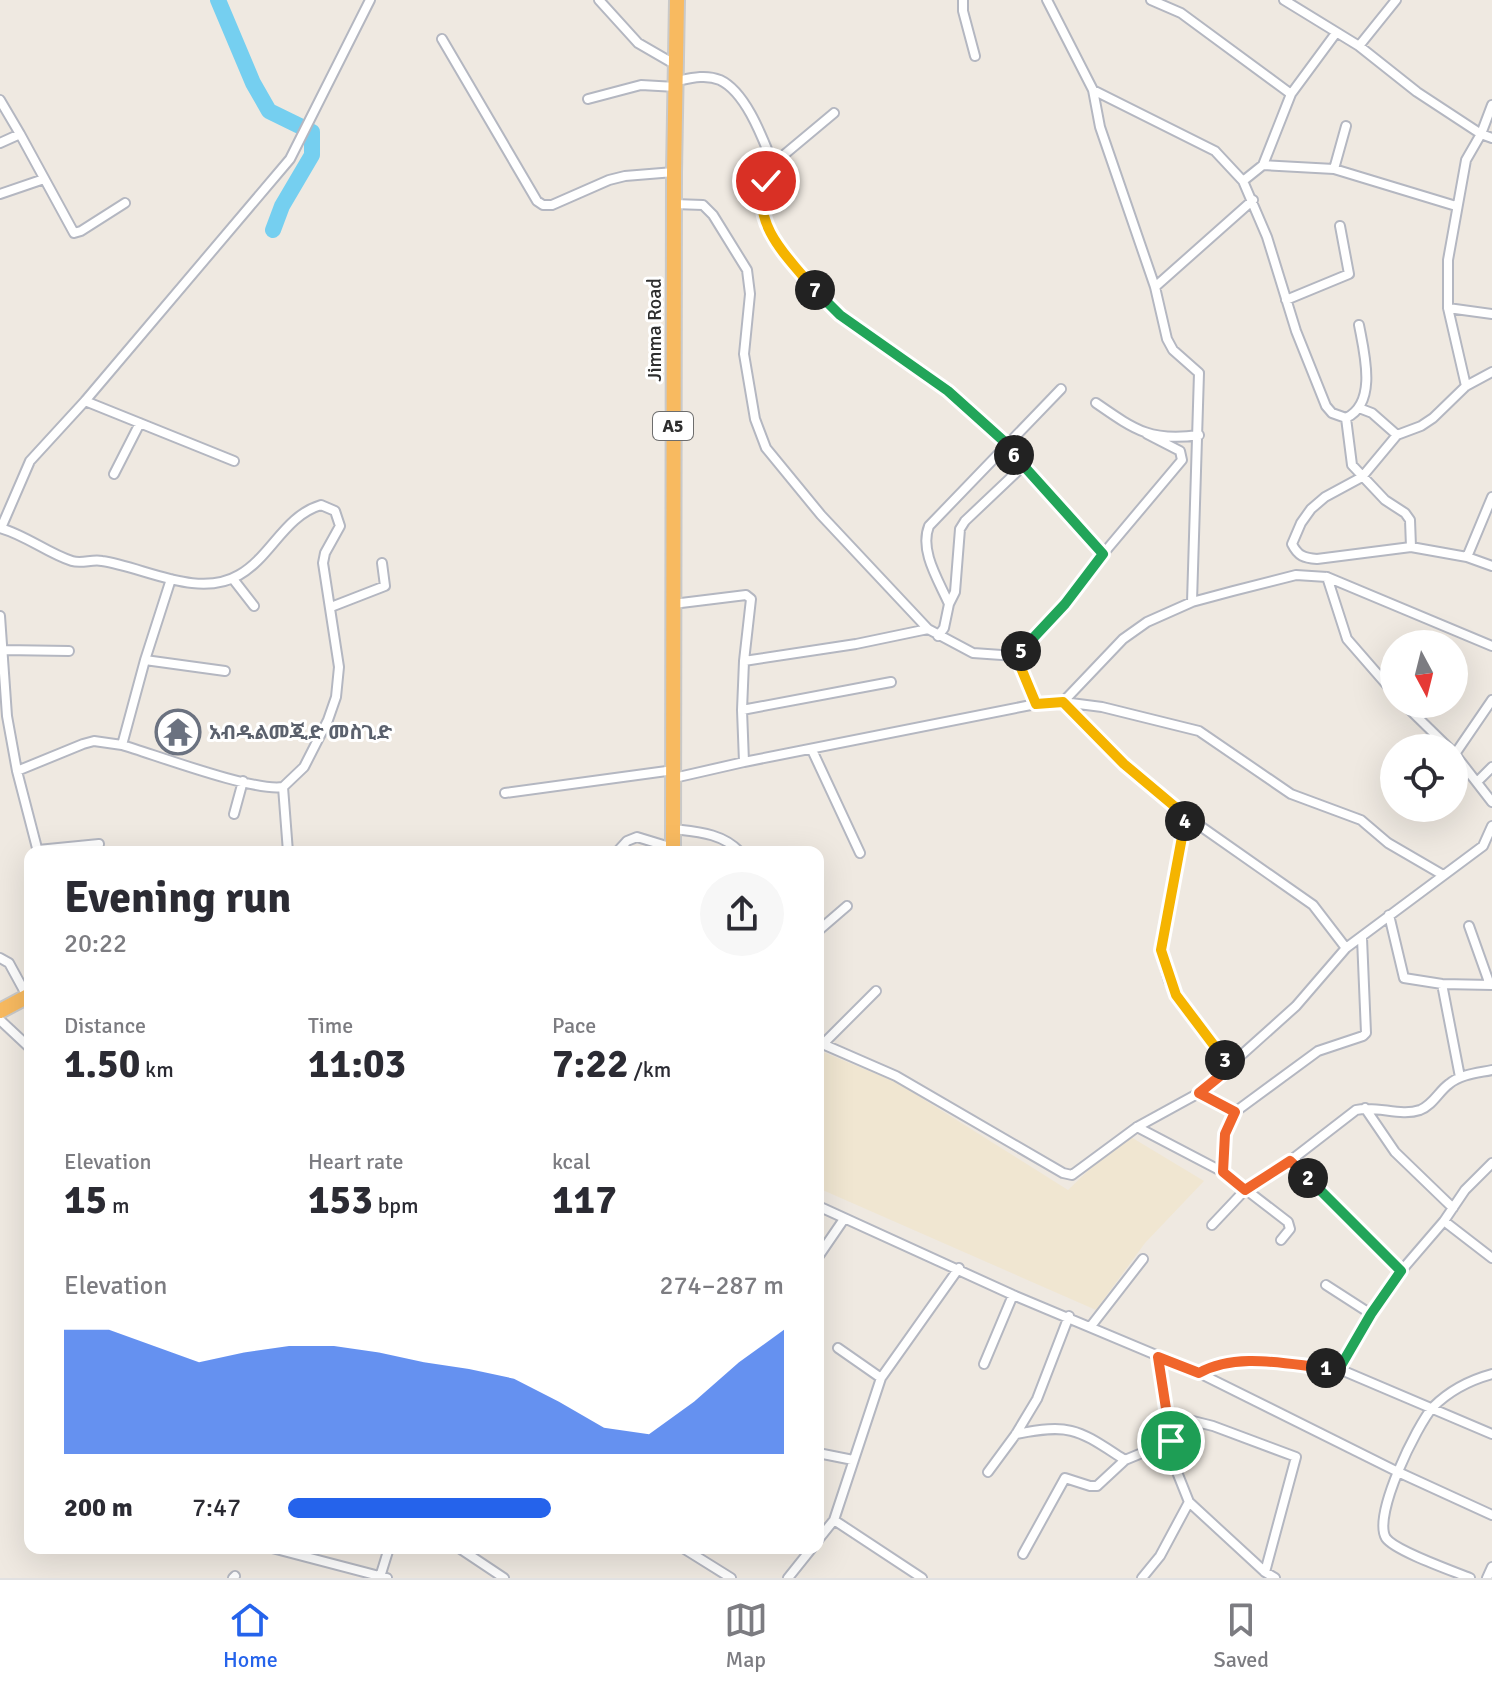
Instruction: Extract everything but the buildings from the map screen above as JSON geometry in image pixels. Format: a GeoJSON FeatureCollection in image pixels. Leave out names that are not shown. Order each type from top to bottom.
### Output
{"type":"FeatureCollection","features":[{"type":"Feature","properties":{"kind":"highway","name":"Jimma Road"},"geometry":{"type":"LineString","coordinates":[[673,846],[677,0]]}},
{"type":"Feature","properties":{"kind":"highway"},"geometry":{"type":"LineString","coordinates":[[0,1011],[24,999]]}},
{"type":"Feature","properties":{"kind":"street"},"geometry":{"type":"LineString","coordinates":[[17,771],[94,741],[122,745],[269,788],[283,787],[304,767],[328,720],[336,697],[339,667],[323,563],[340,522],[335,511],[326,505],[306,511],[279,533],[259,561],[233,579],[199,582],[171,579],[103,561],[74,561],[23,535],[0,528],[30,461],[85,401],[290,159],[370,0]]}},
{"type":"Feature","properties":{"kind":"street"},"geometry":{"type":"LineString","coordinates":[[599,0],[638,43],[676,65]]}},
{"type":"Feature","properties":{"kind":"street"},"geometry":{"type":"LineString","coordinates":[[963,0],[975,56]]}},
{"type":"Feature","properties":{"kind":"street"},"geometry":{"type":"LineString","coordinates":[[1047,0],[1093,90],[1100,127],[1155,287],[1167,339],[1178,355],[1196,367],[1199,373],[1192,602]]}},
{"type":"Feature","properties":{"kind":"street"},"geometry":{"type":"LineString","coordinates":[[1151,0],[1181,13],[1291,94]]}},
{"type":"Feature","properties":{"kind":"street"},"geometry":{"type":"LineString","coordinates":[[1284,0],[1359,46],[1417,92],[1492,138]]}},
{"type":"Feature","properties":{"kind":"street"},"geometry":{"type":"LineString","coordinates":[[1359,46],[1396,0]]}},
{"type":"Feature","properties":{"kind":"street"},"geometry":{"type":"LineString","coordinates":[[1243,181],[1263,165],[1291,94],[1336,33]]}},
{"type":"Feature","properties":{"kind":"street"},"geometry":{"type":"LineString","coordinates":[[442,39],[537,201],[543,205],[552,205],[609,180],[674,172]]}},
{"type":"Feature","properties":{"kind":"street"},"geometry":{"type":"LineString","coordinates":[[588,99],[641,85],[676,84],[703,77],[721,81],[749,112],[773,164]]}},
{"type":"Feature","properties":{"kind":"street"},"geometry":{"type":"LineString","coordinates":[[1093,90],[1215,151],[1243,181],[1253,200],[1326,406],[1332,413],[1346,418]]}},
{"type":"Feature","properties":{"kind":"street"},"geometry":{"type":"LineString","coordinates":[[0,100],[74,233],[125,203]]}},
{"type":"Feature","properties":{"kind":"street"},"geometry":{"type":"LineString","coordinates":[[1466,386],[1448,308],[1448,260],[1466,160],[1481,134],[1492,105]]}},
{"type":"Feature","properties":{"kind":"street"},"geometry":{"type":"LineString","coordinates":[[834,113],[773,164],[761,194],[762,214],[771,233],[791,261],[840,315],[948,391],[1007,444],[1022,467],[1103,554]]}},
{"type":"Feature","properties":{"kind":"street"},"geometry":{"type":"LineString","coordinates":[[1334,169],[1346,126]]}},
{"type":"Feature","properties":{"kind":"street"},"geometry":{"type":"LineString","coordinates":[[0,143],[20,134]]}},
{"type":"Feature","properties":{"kind":"street"},"geometry":{"type":"LineString","coordinates":[[1263,165],[1334,169],[1456,206]]}},
{"type":"Feature","properties":{"kind":"street"},"geometry":{"type":"LineString","coordinates":[[0,194],[44,179]]}},
{"type":"Feature","properties":{"kind":"street"},"geometry":{"type":"LineString","coordinates":[[1155,287],[1253,200]]}},
{"type":"Feature","properties":{"kind":"street"},"geometry":{"type":"LineString","coordinates":[[674,204],[703,205],[713,215],[747,270],[750,294],[744,354],[755,419],[766,448],[821,515],[928,629],[973,653],[1016,656]]}},
{"type":"Feature","properties":{"kind":"street"},"geometry":{"type":"LineString","coordinates":[[1286,300],[1349,274],[1340,226]]}},
{"type":"Feature","properties":{"kind":"street"},"geometry":{"type":"LineString","coordinates":[[1448,308],[1492,314]]}},
{"type":"Feature","properties":{"kind":"street"},"geometry":{"type":"LineString","coordinates":[[1346,418],[1359,408],[1367,373],[1359,325]]}},
{"type":"Feature","properties":{"kind":"street"},"geometry":{"type":"LineString","coordinates":[[1492,372],[1466,386],[1421,426],[1397,435],[1362,477],[1325,497],[1311,509],[1292,544],[1304,558],[1411,547],[1467,557],[1492,566]]}},
{"type":"Feature","properties":{"kind":"street"},"geometry":{"type":"LineString","coordinates":[[949,604],[927,551],[929,526],[1061,389]]}},
{"type":"Feature","properties":{"kind":"street"},"geometry":{"type":"LineString","coordinates":[[85,401],[234,461]]}},
{"type":"Feature","properties":{"kind":"street"},"geometry":{"type":"LineString","coordinates":[[1016,656],[1065,604],[1182,460],[1180,451],[1096,403]]}},
{"type":"Feature","properties":{"kind":"street"},"geometry":{"type":"LineString","coordinates":[[1359,408],[1372,413],[1397,435]]}},
{"type":"Feature","properties":{"kind":"street"},"geometry":{"type":"LineString","coordinates":[[1346,418],[1352,465],[1410,520],[1411,547]]}},
{"type":"Feature","properties":{"kind":"street"},"geometry":{"type":"LineString","coordinates":[[114,474],[140,423]]}},
{"type":"Feature","properties":{"kind":"street"},"geometry":{"type":"LineString","coordinates":[[1147,434],[1173,439],[1199,435]]}},
{"type":"Feature","properties":{"kind":"street"},"geometry":{"type":"LineString","coordinates":[[938,636],[947,621],[956,585],[960,529],[1022,467]]}},
{"type":"Feature","properties":{"kind":"street"},"geometry":{"type":"LineString","coordinates":[[1467,557],[1492,497]]}},
{"type":"Feature","properties":{"kind":"street"},"geometry":{"type":"LineString","coordinates":[[331,607],[385,586],[382,563]]}},
{"type":"Feature","properties":{"kind":"street"},"geometry":{"type":"LineString","coordinates":[[1063,702],[1123,639],[1147,622],[1192,602],[1296,575],[1327,577],[1492,646]]}},
{"type":"Feature","properties":{"kind":"street"},"geometry":{"type":"LineString","coordinates":[[1327,577],[1347,639],[1380,677]]}},
{"type":"Feature","properties":{"kind":"street"},"geometry":{"type":"LineString","coordinates":[[122,745],[171,579]]}},
{"type":"Feature","properties":{"kind":"street"},"geometry":{"type":"LineString","coordinates":[[233,579],[254,606]]}},
{"type":"Feature","properties":{"kind":"street"},"geometry":{"type":"LineString","coordinates":[[673,604],[746,595],[752,604],[744,661],[744,762]]}},
{"type":"Feature","properties":{"kind":"street"},"geometry":{"type":"LineString","coordinates":[[0,616],[4,717],[37,846]]}},
{"type":"Feature","properties":{"kind":"street"},"geometry":{"type":"LineString","coordinates":[[744,661],[856,644],[928,629]]}},
{"type":"Feature","properties":{"kind":"street"},"geometry":{"type":"LineString","coordinates":[[3,650],[69,651]]}},
{"type":"Feature","properties":{"kind":"street"},"geometry":{"type":"LineString","coordinates":[[1016,656],[1036,704]]}},
{"type":"Feature","properties":{"kind":"street"},"geometry":{"type":"LineString","coordinates":[[145,660],[225,671]]}},
{"type":"Feature","properties":{"kind":"street"},"geometry":{"type":"LineString","coordinates":[[742,710],[891,682]]}},
{"type":"Feature","properties":{"kind":"street"},"geometry":{"type":"LineString","coordinates":[[1468,734],[1492,700]]}},
{"type":"Feature","properties":{"kind":"street"},"geometry":{"type":"LineString","coordinates":[[1063,702],[1124,764],[1186,816],[1313,905],[1346,948]]}},
{"type":"Feature","properties":{"kind":"street"},"geometry":{"type":"LineString","coordinates":[[505,793],[674,774],[812,750],[1036,704],[1063,702],[1102,707],[1199,731],[1291,794],[1355,817],[1388,843],[1443,875]]}},
{"type":"Feature","properties":{"kind":"street"},"geometry":{"type":"LineString","coordinates":[[1418,718],[1435,734]]}},
{"type":"Feature","properties":{"kind":"street"},"geometry":{"type":"LineString","coordinates":[[812,750],[860,853]]}},
{"type":"Feature","properties":{"kind":"street"},"geometry":{"type":"LineString","coordinates":[[1478,781],[1492,767]]}},
{"type":"Feature","properties":{"kind":"street"},"geometry":{"type":"LineString","coordinates":[[1468,769],[1492,802]]}},
{"type":"Feature","properties":{"kind":"street"},"geometry":{"type":"LineString","coordinates":[[234,814],[243,781]]}},
{"type":"Feature","properties":{"kind":"street"},"geometry":{"type":"LineString","coordinates":[[283,787],[288,846]]}},
{"type":"Feature","properties":{"kind":"street"},"geometry":{"type":"LineString","coordinates":[[1186,816],[1161,950],[1176,995],[1231,1067]]}},
{"type":"Feature","properties":{"kind":"street"},"geometry":{"type":"LineString","coordinates":[[824,1044],[896,1076],[1068,1176],[1078,1173],[1137,1127],[1199,1093],[1231,1067],[1296,1006],[1346,948],[1483,846],[1492,826]]}},
{"type":"Feature","properties":{"kind":"street"},"geometry":{"type":"LineString","coordinates":[[673,829],[719,837],[734,846]]}},
{"type":"Feature","properties":{"kind":"street"},"geometry":{"type":"LineString","coordinates":[[622,846],[637,837],[662,846]]}},
{"type":"Feature","properties":{"kind":"street"},"geometry":{"type":"LineString","coordinates":[[82,846],[99,844]]}},
{"type":"Feature","properties":{"kind":"street"},"geometry":{"type":"LineString","coordinates":[[824,926],[847,906]]}},
{"type":"Feature","properties":{"kind":"street"},"geometry":{"type":"LineString","coordinates":[[1389,915],[1403,976],[1442,984],[1491,985],[1469,926]]}},
{"type":"Feature","properties":{"kind":"street"},"geometry":{"type":"LineString","coordinates":[[1223,1172],[1225,1134],[1235,1112],[1318,1051],[1366,1033],[1362,938]]}},
{"type":"Feature","properties":{"kind":"street"},"geometry":{"type":"LineString","coordinates":[[0,958],[9,963],[24,988]]}},
{"type":"Feature","properties":{"kind":"street"},"geometry":{"type":"LineString","coordinates":[[1442,984],[1460,1077]]}},
{"type":"Feature","properties":{"kind":"street"},"geometry":{"type":"LineString","coordinates":[[824,1040],[876,991]]}},
{"type":"Feature","properties":{"kind":"street"},"geometry":{"type":"LineString","coordinates":[[0,1020],[24,1042]]}},
{"type":"Feature","properties":{"kind":"street"},"geometry":{"type":"LineString","coordinates":[[1212,1225],[1245,1190],[1290,1161],[1356,1110],[1418,1111],[1426,1107],[1450,1082],[1492,1070]]}},
{"type":"Feature","properties":{"kind":"street"},"geometry":{"type":"LineString","coordinates":[[1199,1093],[1235,1112]]}},
{"type":"Feature","properties":{"kind":"street"},"geometry":{"type":"LineString","coordinates":[[1365,1108],[1395,1152],[1453,1208]]}},
{"type":"Feature","properties":{"kind":"street"},"geometry":{"type":"LineString","coordinates":[[1137,1127],[1223,1172],[1290,1225],[1281,1240]]}},
{"type":"Feature","properties":{"kind":"street"},"geometry":{"type":"LineString","coordinates":[[1290,1161],[1401,1271]]}},
{"type":"Feature","properties":{"kind":"street"},"geometry":{"type":"LineString","coordinates":[[1339,1369],[1401,1271],[1444,1221],[1465,1190],[1492,1163]]}},
{"type":"Feature","properties":{"kind":"street"},"geometry":{"type":"LineString","coordinates":[[824,1209],[1013,1295],[1199,1373],[1492,1515]]}},
{"type":"Feature","properties":{"kind":"street"},"geometry":{"type":"LineString","coordinates":[[824,1248],[844,1219]]}},
{"type":"Feature","properties":{"kind":"street"},"geometry":{"type":"LineString","coordinates":[[1444,1221],[1492,1258]]}},
{"type":"Feature","properties":{"kind":"street"},"geometry":{"type":"LineString","coordinates":[[1091,1326],[1143,1259]]}},
{"type":"Feature","properties":{"kind":"street"},"geometry":{"type":"LineString","coordinates":[[824,1532],[834,1520],[881,1378],[959,1268]]}},
{"type":"Feature","properties":{"kind":"street"},"geometry":{"type":"LineString","coordinates":[[1326,1285],[1371,1314]]}},
{"type":"Feature","properties":{"kind":"street"},"geometry":{"type":"LineString","coordinates":[[984,1364],[1013,1295]]}},
{"type":"Feature","properties":{"kind":"street"},"geometry":{"type":"LineString","coordinates":[[988,1472],[1037,1399],[1069,1316]]}},
{"type":"Feature","properties":{"kind":"street"},"geometry":{"type":"LineString","coordinates":[[838,1348],[881,1378]]}},
{"type":"Feature","properties":{"kind":"street"},"geometry":{"type":"LineString","coordinates":[[1158,1357],[1177,1472],[1189,1502],[1275,1578]]}},
{"type":"Feature","properties":{"kind":"street"},"geometry":{"type":"LineString","coordinates":[[1199,1373],[1227,1362],[1271,1362],[1339,1369],[1492,1434]]}},
{"type":"Feature","properties":{"kind":"street"},"geometry":{"type":"LineString","coordinates":[[1470,1578],[1388,1541],[1381,1522],[1398,1472],[1431,1409],[1450,1392],[1473,1379],[1492,1374]]}},
{"type":"Feature","properties":{"kind":"street"},"geometry":{"type":"LineString","coordinates":[[1169,1415],[1213,1426],[1296,1457],[1265,1572]]}},
{"type":"Feature","properties":{"kind":"street"},"geometry":{"type":"LineString","coordinates":[[1016,1434],[1062,1427],[1089,1437],[1125,1460]]}},
{"type":"Feature","properties":{"kind":"street"},"geometry":{"type":"LineString","coordinates":[[1023,1554],[1062,1480],[1069,1478],[1097,1486],[1125,1460],[1171,1441]]}},
{"type":"Feature","properties":{"kind":"street"},"geometry":{"type":"LineString","coordinates":[[824,1454],[853,1460]]}},
{"type":"Feature","properties":{"kind":"street"},"geometry":{"type":"LineString","coordinates":[[1142,1578],[1160,1556],[1189,1502]]}},
{"type":"Feature","properties":{"kind":"street"},"geometry":{"type":"LineString","coordinates":[[834,1520],[922,1578]]}},
{"type":"Feature","properties":{"kind":"street"},"geometry":{"type":"LineString","coordinates":[[295,1554],[382,1577],[388,1554]]}},
{"type":"Feature","properties":{"kind":"street"},"geometry":{"type":"LineString","coordinates":[[468,1554],[504,1578]]}},
{"type":"Feature","properties":{"kind":"street"},"geometry":{"type":"LineString","coordinates":[[693,1554],[731,1578]]}},
{"type":"Feature","properties":{"kind":"street"},"geometry":{"type":"LineString","coordinates":[[788,1578],[807,1554]]}},
{"type":"Feature","properties":{"kind":"street"},"geometry":{"type":"LineString","coordinates":[[1487,1578],[1492,1567]]}},
{"type":"Feature","properties":{"kind":"shaded area"},"geometry":{"type":"Polygon","coordinates":[[[824,1052],[896,1082],[1068,1190],[1126,1134],[1204,1181],[1145,1243],[1096,1310],[824,1191],[824,1052]]]}},
{"type":"Feature","properties":{"kind":"waterway"},"geometry":{"type":"LineString","coordinates":[[218,0],[253,83],[269,111],[312,132],[312,155],[282,206],[273,230]]}},
{"type":"Feature","properties":{"kind":"place","name":"አብዱልመጂድ መስጊድ"},"geometry":{"type":"Point","coordinates":[178,732]}},
{"type":"Feature","properties":{"kind":"route"},"geometry":{"type":"LineString","coordinates":[[766,181],[761,205],[771,233],[822,298],[840,315],[948,391],[1007,444],[1022,467],[1103,554],[1065,604],[1016,656],[1036,704],[1063,702],[1140,779],[1186,816],[1161,950],[1169,981],[1183,1007],[1231,1067],[1199,1093],[1235,1112],[1225,1134],[1223,1172],[1245,1190],[1290,1161],[1401,1271],[1339,1369],[1271,1362],[1227,1362],[1199,1373],[1158,1357],[1171,1441]]}}]}
